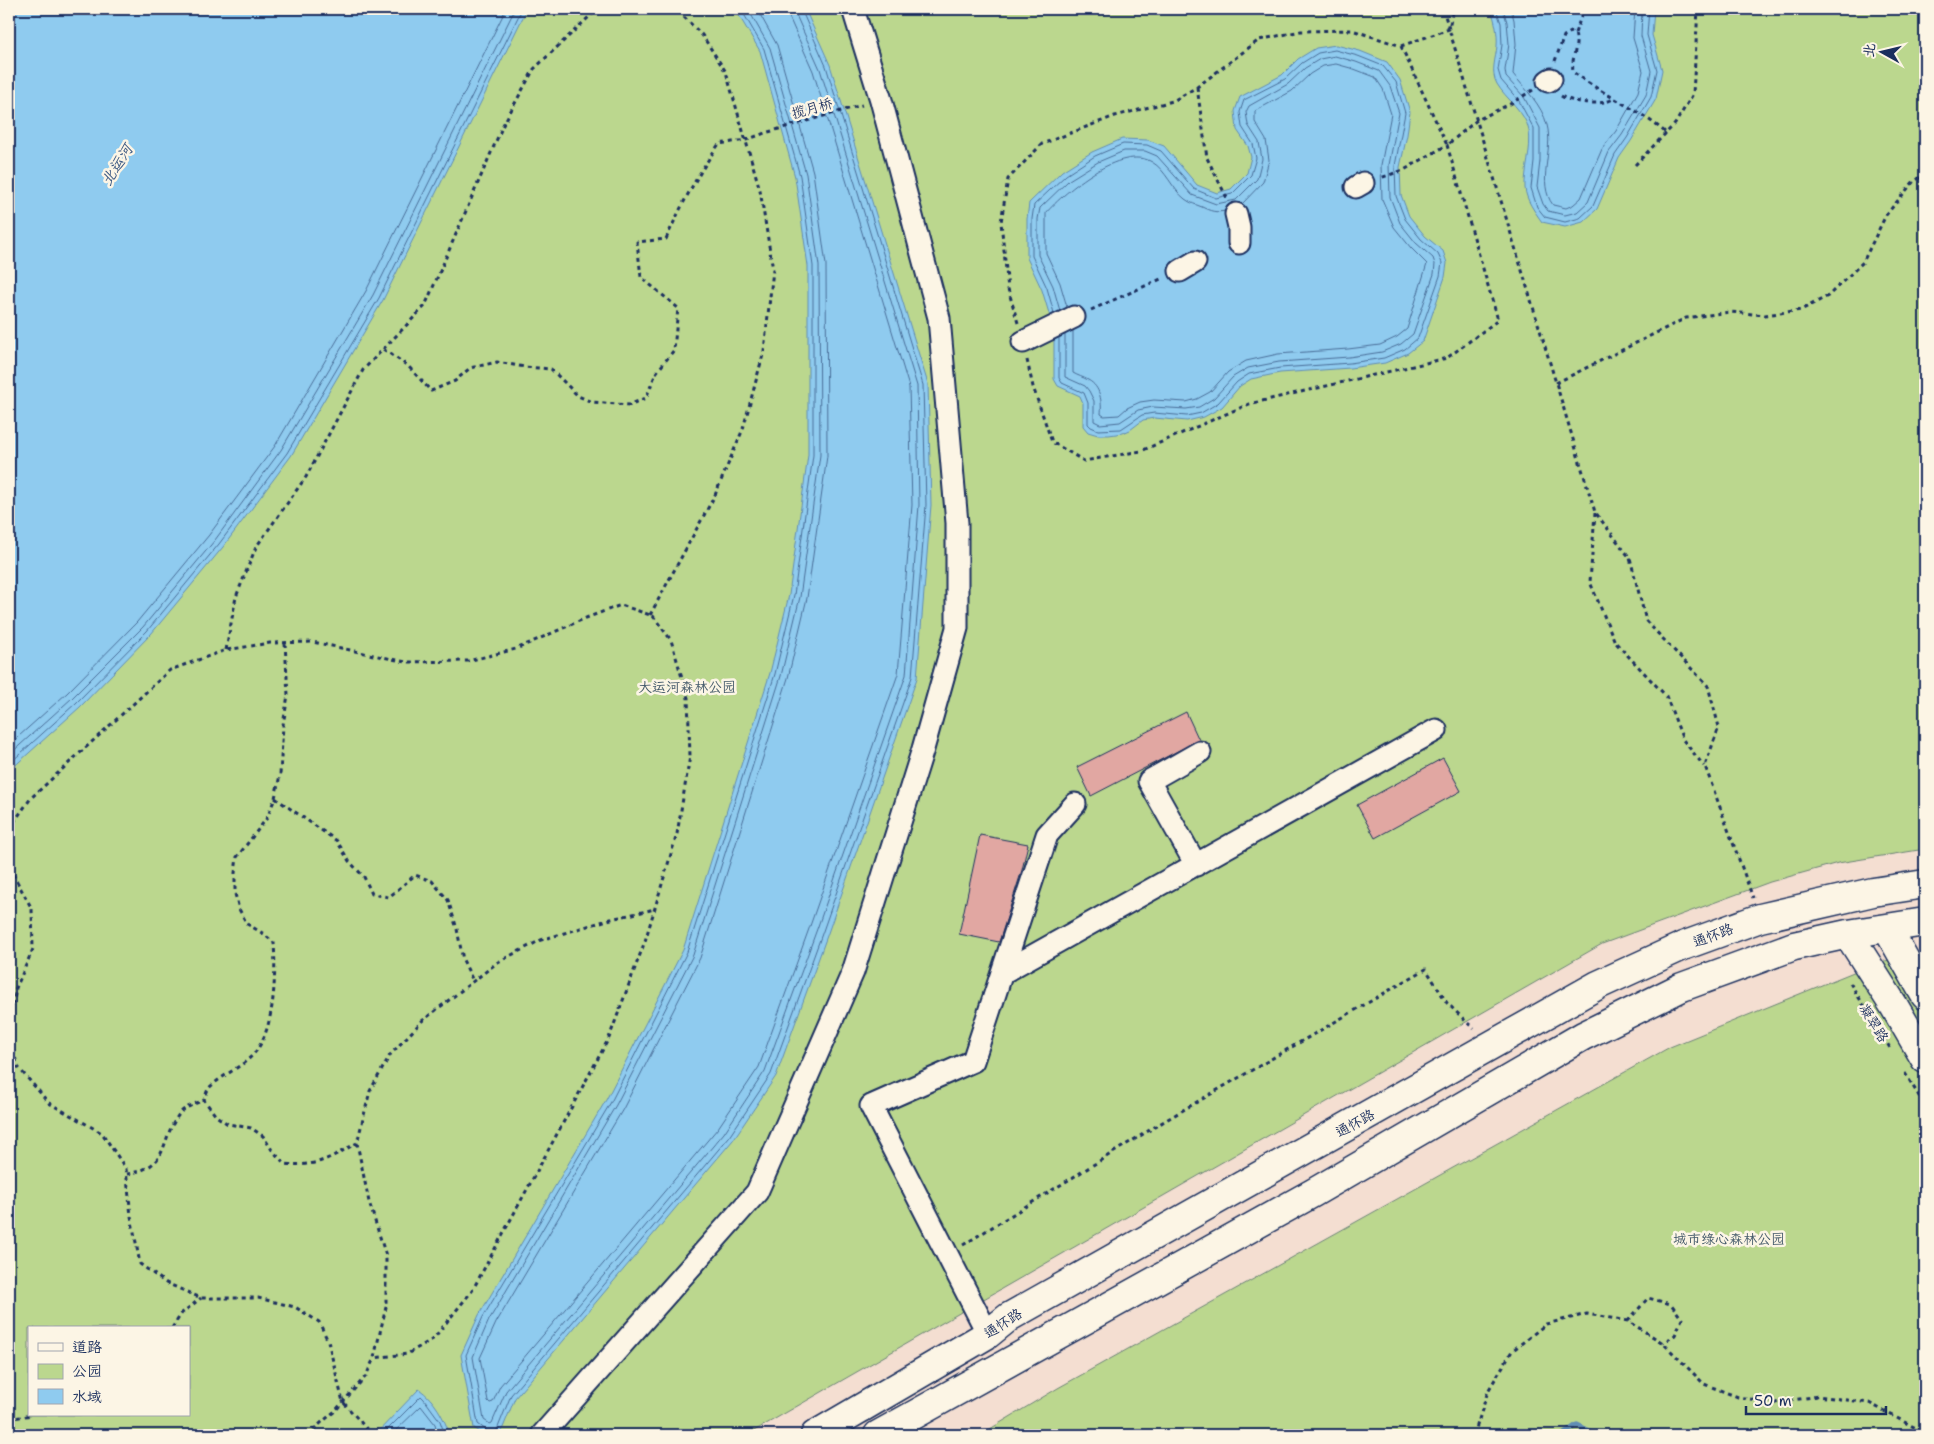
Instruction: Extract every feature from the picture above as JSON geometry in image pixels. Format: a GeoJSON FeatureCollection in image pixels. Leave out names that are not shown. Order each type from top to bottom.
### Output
{"type":"FeatureCollection","features":[{"type":"Feature","properties":{"kind":"main road","name":"通怀路"},"geometry":{"type":"LineString","coordinates":[[815,1435],[988,1334],[1018,1312],[1598,985],[1684,946],[1760,918],[1873,892],[1925,884]]}},
{"type":"Feature","properties":{"kind":"main road"},"geometry":{"type":"LineString","coordinates":[[878,1435],[1313,1193],[1597,1028],[1682,987],[1794,946],[1848,934],[1925,922]]}},
{"type":"Feature","properties":{"kind":"main road"},"geometry":{"type":"LineString","coordinates":[[1887,928],[1925,995]]}},
{"type":"Feature","properties":{"kind":"main road","name":"凝翠路"},"geometry":{"type":"LineString","coordinates":[[1848,934],[1894,1006],[1915,1066]]}},
{"type":"Feature","properties":{"kind":"main road"},"geometry":{"type":"LineString","coordinates":[[1894,1006],[1896,994],[1903,990],[1910,993],[1925,1018]]}},
{"type":"Feature","properties":{"kind":"street"},"geometry":{"type":"LineString","coordinates":[[542,1435],[757,1192],[853,972],[923,749],[957,628],[958,523],[939,318],[882,100],[853,9]]}},
{"type":"Feature","properties":{"kind":"street"},"geometry":{"type":"LineString","coordinates":[[1236,214],[1239,227],[1238,243]]}},
{"type":"Feature","properties":{"kind":"street"},"geometry":{"type":"LineString","coordinates":[[1023,342],[1074,317]]}},
{"type":"Feature","properties":{"kind":"street"},"geometry":{"type":"LineString","coordinates":[[1002,973],[1436,730]]}},
{"type":"Feature","properties":{"kind":"street"},"geometry":{"type":"LineString","coordinates":[[1196,865],[1149,781],[1200,752]]}},
{"type":"Feature","properties":{"kind":"street"},"geometry":{"type":"LineString","coordinates":[[988,1334],[871,1106],[973,1061],[1047,835],[1074,804]]}},
{"type":"Feature","properties":{"kind":"path"},"geometry":{"type":"LineString","coordinates":[[226,650],[236,597],[256,546],[306,477],[363,370],[425,306],[503,126],[534,69],[591,15],[600,9]]}},
{"type":"Feature","properties":{"kind":"path"},"geometry":{"type":"LineString","coordinates":[[650,615],[715,495],[743,429],[764,351],[773,270],[760,190],[726,72],[702,35],[676,9]]}},
{"type":"Feature","properties":{"kind":"path"},"geometry":{"type":"LineString","coordinates":[[1443,9],[1595,512],[1630,558],[1646,621],[1708,686],[1719,727],[1705,766]]}},
{"type":"Feature","properties":{"kind":"path"},"geometry":{"type":"LineString","coordinates":[[1449,29],[1453,9]]}},
{"type":"Feature","properties":{"kind":"path"},"geometry":{"type":"LineString","coordinates":[[1584,9],[1575,33],[1577,39],[1576,50],[1572,60],[1573,72],[1613,99],[1651,120],[1666,133]]}},
{"type":"Feature","properties":{"kind":"path"},"geometry":{"type":"LineString","coordinates":[[1636,165],[1675,124],[1693,94],[1698,9]]}},
{"type":"Feature","properties":{"kind":"path"},"geometry":{"type":"LineString","coordinates":[[1404,170],[1447,145],[1477,120],[1510,104],[1550,80],[1556,54],[1564,36],[1571,32],[1575,33]]}},
{"type":"Feature","properties":{"kind":"path"},"geometry":{"type":"LineString","coordinates":[[1401,46],[1447,145]]}},
{"type":"Feature","properties":{"kind":"path"},"geometry":{"type":"LineString","coordinates":[[1550,80],[1562,98],[1600,103],[1613,99]]}},
{"type":"Feature","properties":{"kind":"path"},"geometry":{"type":"LineString","coordinates":[[1197,87],[1206,158],[1223,188]]}},
{"type":"Feature","properties":{"kind":"path","name":"揽月桥"},"geometry":{"type":"LineString","coordinates":[[383,349],[408,366],[431,391],[455,381],[470,368],[498,362],[551,369],[578,396],[592,402],[629,406],[646,398],[656,373],[674,350],[678,308],[641,277],[637,242],[666,239],[688,190],[718,144],[746,140],[864,105]]}},
{"type":"Feature","properties":{"kind":"path"},"geometry":{"type":"LineString","coordinates":[[1556,383],[1686,318],[1730,312],[1765,315],[1801,310],[1828,296],[1863,262],[1886,215],[1914,181],[1925,175]]}},
{"type":"Feature","properties":{"kind":"path"},"geometry":{"type":"LineString","coordinates":[[1074,317],[1188,266]]}},
{"type":"Feature","properties":{"kind":"path"},"geometry":{"type":"LineString","coordinates":[[1595,512],[1590,582],[1615,642],[1666,696],[1683,740],[1705,766],[1760,918]]}},
{"type":"Feature","properties":{"kind":"path"},"geometry":{"type":"LineString","coordinates":[[9,829],[31,798],[170,670],[226,650],[285,643],[313,642],[406,662],[468,661],[516,649],[586,618],[621,605],[653,616],[671,640],[688,698],[690,756],[677,834],[646,941],[609,1038],[472,1291],[433,1339],[407,1354],[374,1358]]}},
{"type":"Feature","properties":{"kind":"path"},"geometry":{"type":"LineString","coordinates":[[126,1174],[141,1171],[154,1164],[166,1144],[172,1125],[181,1111],[204,1100],[209,1087],[256,1052],[265,1034],[274,985],[274,943],[248,924],[239,909],[235,894],[235,873],[237,856],[267,818],[275,798],[280,775],[283,725],[288,695],[285,643]]}},
{"type":"Feature","properties":{"kind":"path"},"geometry":{"type":"LineString","coordinates":[[275,798],[337,840],[349,861],[364,877],[372,894],[388,897],[415,875],[432,881],[448,900],[457,929],[463,960],[473,981]]}},
{"type":"Feature","properties":{"kind":"path"},"geometry":{"type":"LineString","coordinates":[[9,867],[32,909],[33,949],[16,988],[9,1027]]}},
{"type":"Feature","properties":{"kind":"path"},"geometry":{"type":"LineString","coordinates":[[307,1435],[343,1402],[366,1376],[374,1358],[386,1307],[386,1256],[369,1202],[357,1143],[370,1091],[390,1055],[422,1021],[498,962],[541,940],[611,919],[655,909]]}},
{"type":"Feature","properties":{"kind":"path"},"geometry":{"type":"LineString","coordinates":[[947,1255],[1166,1120],[1426,969],[1447,1003],[1492,1045]]}},
{"type":"Feature","properties":{"kind":"path","name":"凝翠路"},"geometry":{"type":"LineString","coordinates":[[1847,979],[1894,1055]]}},
{"type":"Feature","properties":{"kind":"path"},"geometry":{"type":"LineString","coordinates":[[9,1035],[18,1067],[49,1103],[102,1133],[126,1169],[131,1216],[140,1264],[166,1283],[201,1298],[258,1298],[295,1307],[319,1322],[328,1341],[343,1402],[372,1435]]}},
{"type":"Feature","properties":{"kind":"path"},"geometry":{"type":"LineString","coordinates":[[1915,1066],[1925,1106]]}},
{"type":"Feature","properties":{"kind":"path"},"geometry":{"type":"LineString","coordinates":[[204,1100],[216,1116],[228,1124],[250,1128],[263,1136],[272,1150],[285,1164],[298,1165],[328,1160],[357,1143]]}},
{"type":"Feature","properties":{"kind":"path"},"geometry":{"type":"LineString","coordinates":[[173,1326],[182,1313],[201,1298]]}},
{"type":"Feature","properties":{"kind":"path"},"geometry":{"type":"LineString","coordinates":[[1628,1321],[1648,1298],[1671,1304],[1682,1319],[1675,1335],[1663,1343]]}},
{"type":"Feature","properties":{"kind":"path"},"geometry":{"type":"LineString","coordinates":[[1474,1435],[1488,1392],[1512,1351],[1546,1324],[1587,1314],[1628,1321],[1663,1343],[1704,1384],[1738,1397],[1775,1403],[1818,1396],[1869,1403],[1925,1433]]}},
{"type":"Feature","properties":{"kind":"path"},"geometry":{"type":"LineString","coordinates":[[1925,1390],[1925,1397]]}},
{"type":"Feature","properties":{"kind":"path"},"geometry":{"type":"LineString","coordinates":[[9,1419],[28,1416]]}},
{"type":"Feature","properties":{"kind":"green space","name":"大运河森林公园"},"geometry":{"type":"Polygon","coordinates":[[[9,9],[1925,9],[1925,849],[1838,863],[1770,882],[1602,944],[747,1435],[9,1435],[9,9]]]}},
{"type":"Feature","properties":{"kind":"green space","name":"城市绿心森林公园"},"geometry":{"type":"Polygon","coordinates":[[[1925,955],[1925,1435],[980,1435],[1058,1388],[1670,1047],[1878,962],[1925,955]]]}},
{"type":"Feature","properties":{"kind":"water","name":"北运河"},"geometry":{"type":"Polygon","coordinates":[[[9,9],[527,9],[383,300],[291,456],[223,547],[151,634],[80,707],[9,771],[9,9]]]}},
{"type":"Feature","properties":{"kind":"water"},"geometry":{"type":"Polygon","coordinates":[[[735,9],[805,9],[830,65],[928,384],[931,505],[917,678],[776,1076],[733,1140],[515,1398],[500,1435],[485,1435],[474,1428],[461,1355],[479,1315],[606,1100],[683,950],[770,673],[789,595],[808,455],[808,266],[795,177],[760,51],[735,9]]]}},
{"type":"Feature","properties":{"kind":"water"},"geometry":{"type":"Polygon","coordinates":[[[1491,9],[1654,9],[1652,35],[1662,70],[1656,99],[1619,158],[1597,209],[1583,222],[1565,227],[1542,222],[1529,201],[1525,188],[1530,145],[1529,131],[1524,118],[1495,79],[1497,36],[1491,9]]]}},
{"type":"Feature","properties":{"kind":"water"},"geometry":{"type":"Polygon","coordinates":[[[1336,45],[1360,51],[1387,62],[1400,80],[1410,112],[1400,167],[1401,195],[1409,216],[1425,236],[1443,251],[1447,263],[1445,277],[1423,341],[1408,353],[1385,363],[1350,368],[1280,373],[1251,379],[1240,386],[1222,407],[1204,417],[1187,421],[1154,418],[1143,420],[1130,430],[1109,435],[1098,435],[1088,432],[1083,426],[1083,403],[1080,396],[1058,386],[1054,379],[1054,330],[1042,290],[1027,258],[1029,203],[1062,171],[1092,152],[1122,139],[1148,140],[1164,146],[1197,185],[1217,193],[1231,189],[1247,173],[1251,157],[1248,146],[1237,130],[1235,111],[1240,97],[1282,75],[1298,59],[1316,48],[1336,45]]]}},
{"type":"Feature","properties":{"kind":"water"},"geometry":{"type":"Polygon","coordinates":[[[419,1389],[430,1398],[445,1422],[450,1435],[375,1435],[419,1389]]]}},
{"type":"Feature","properties":{"kind":"building"},"geometry":{"type":"Polygon","coordinates":[[[1186,712],[1199,740],[1091,796],[1077,767],[1186,712]]]}},
{"type":"Feature","properties":{"kind":"building"},"geometry":{"type":"Polygon","coordinates":[[[1443,758],[1461,791],[1375,838],[1357,805],[1443,758]]]}},
{"type":"Feature","properties":{"kind":"building"},"geometry":{"type":"Polygon","coordinates":[[[980,835],[1028,844],[1022,870],[999,942],[959,934],[980,835]]]}},
{"type":"Feature","properties":{"kind":"waterway"},"geometry":{"type":"LineString","coordinates":[[1563,1435],[1577,1425],[1597,1435]]}}]}
